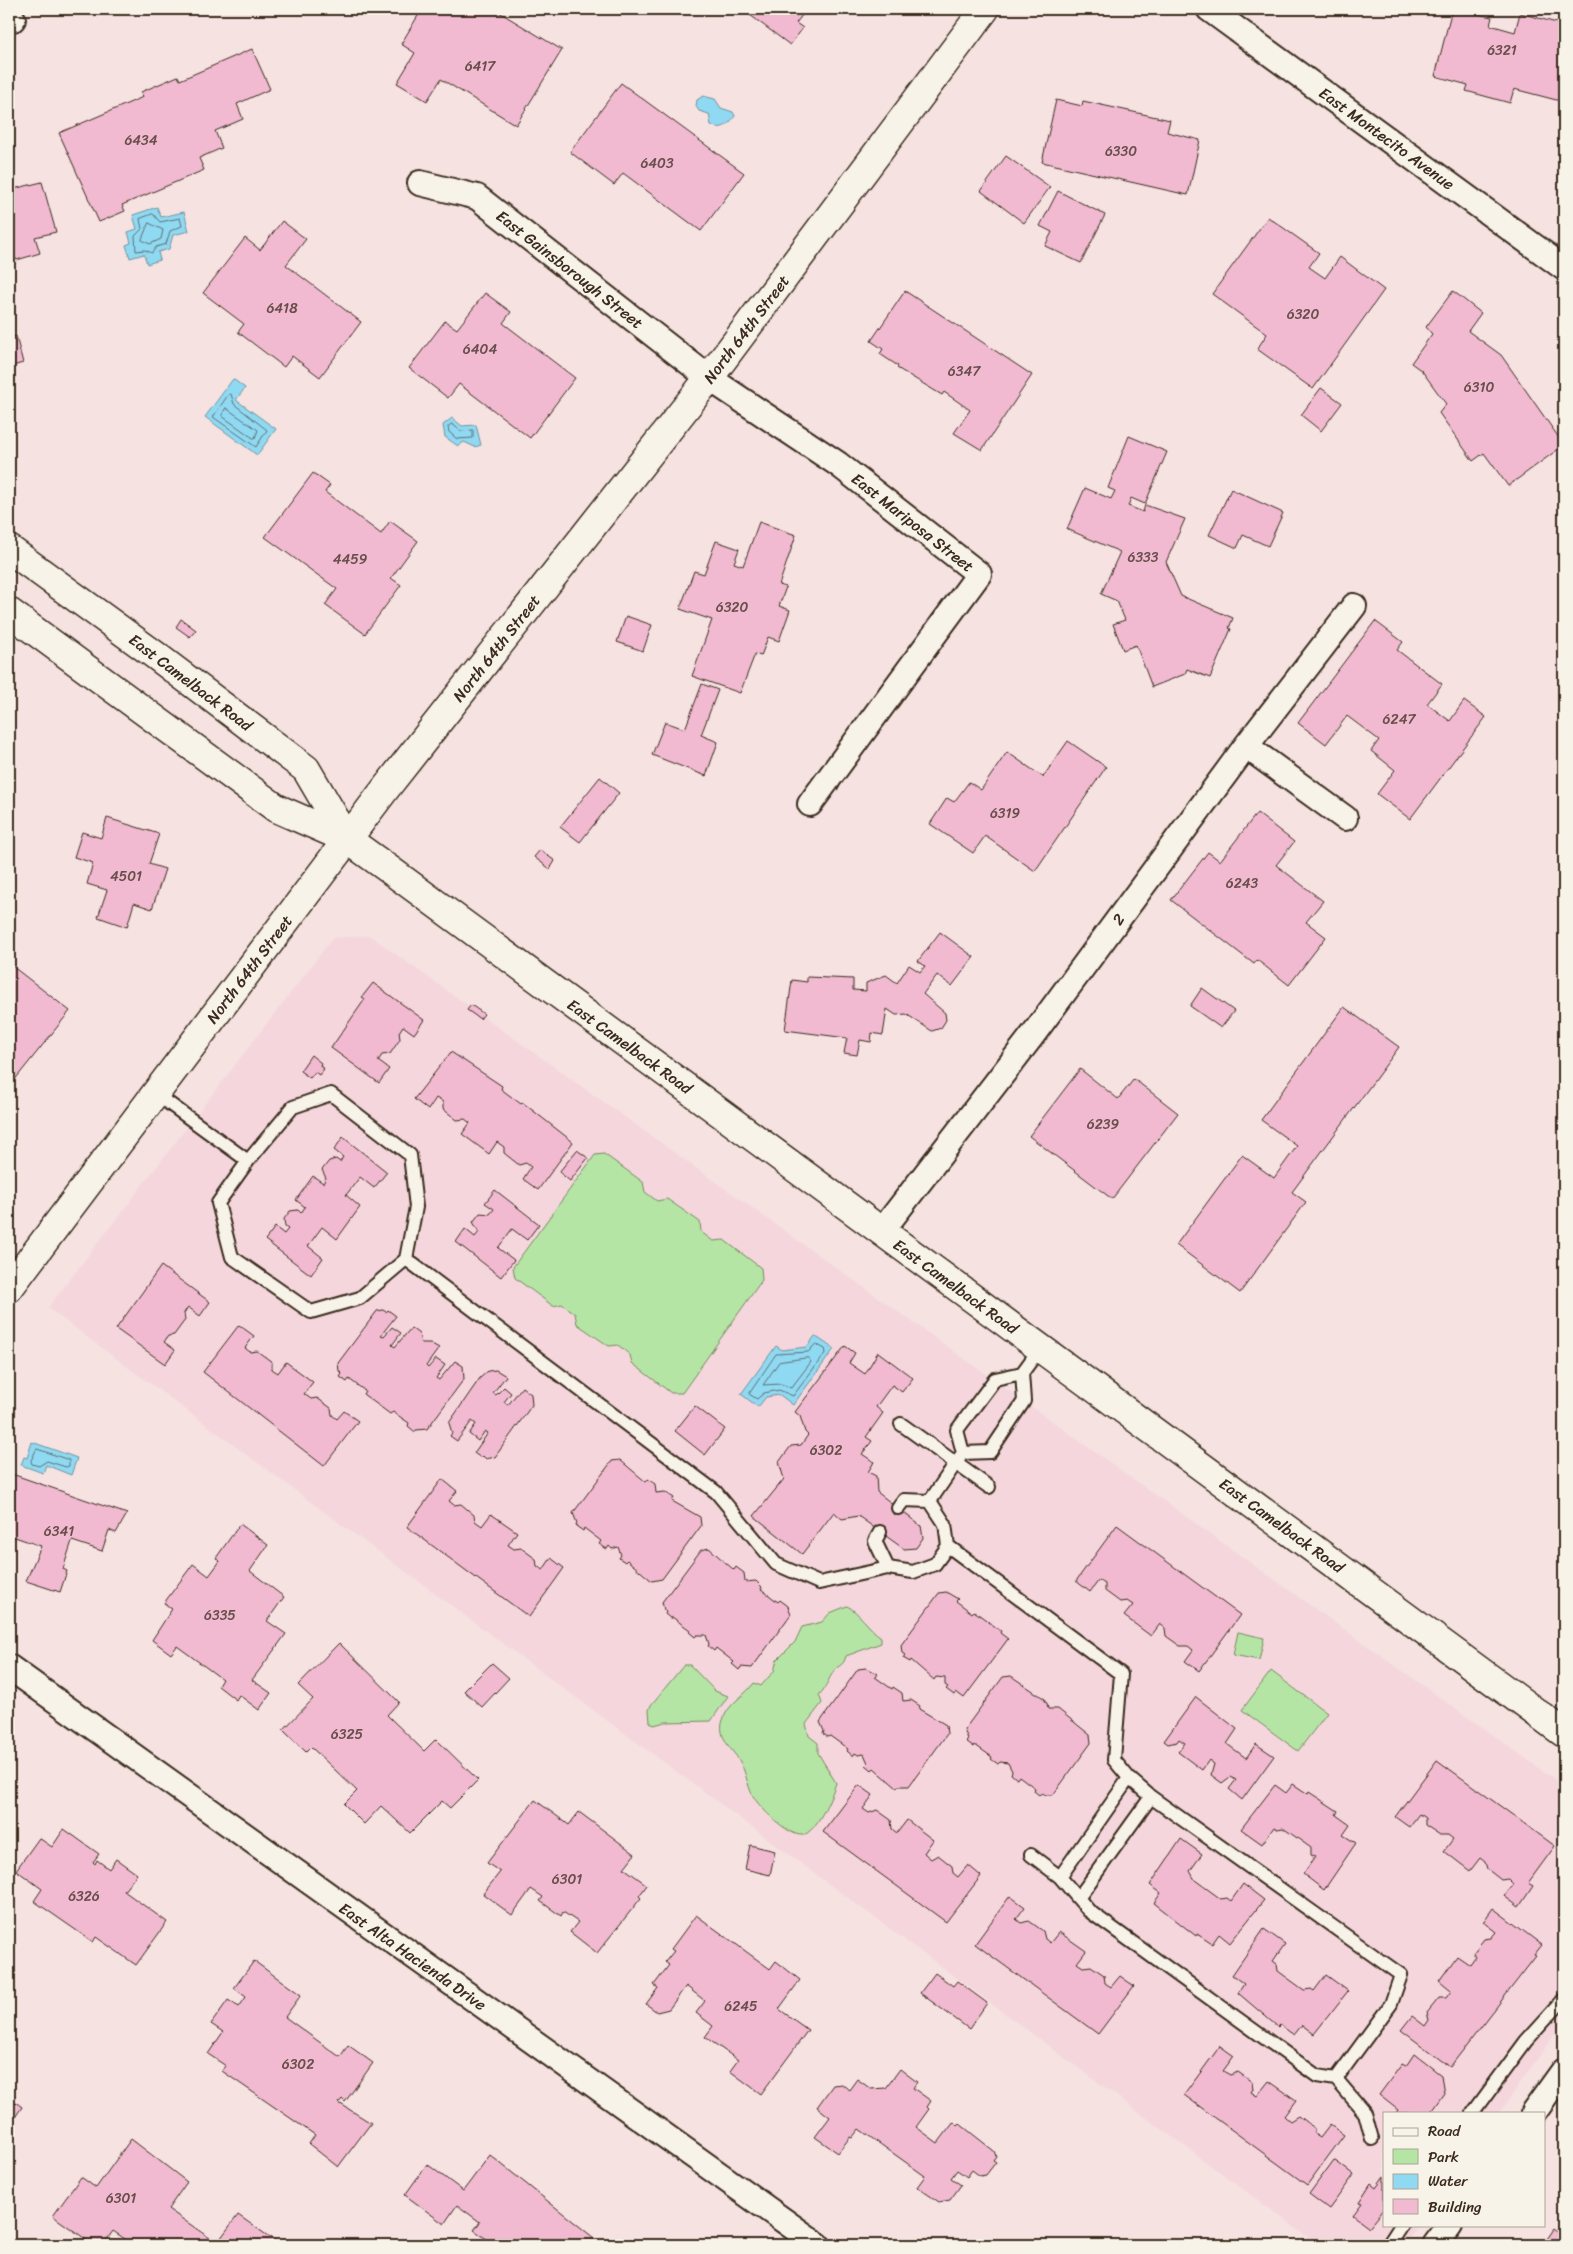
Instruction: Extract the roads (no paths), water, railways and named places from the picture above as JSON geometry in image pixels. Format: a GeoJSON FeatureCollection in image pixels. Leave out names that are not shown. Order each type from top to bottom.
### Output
{"type":"FeatureCollection","features":[{"type":"Feature","properties":{"kind":"main road","name":"North 64th Street"},"geometry":{"type":"LineString","coordinates":[[9,1288],[347,839],[709,378],[985,9]]}},
{"type":"Feature","properties":{"kind":"main road","name":"East Camelback Road"},"geometry":{"type":"LineString","coordinates":[[9,549],[155,655],[306,769],[347,839]]}},
{"type":"Feature","properties":{"kind":"main road","name":"East Camelback Road"},"geometry":{"type":"LineString","coordinates":[[9,612],[276,808],[347,839],[1564,1733]]}},
{"type":"Feature","properties":{"kind":"street","name":"East Montecito Avenue"},"geometry":{"type":"LineString","coordinates":[[1209,9],[1564,268]]}},
{"type":"Feature","properties":{"kind":"street","name":"East Gainsborough Street"},"geometry":{"type":"LineString","coordinates":[[420,184],[477,197],[709,378]]}},
{"type":"Feature","properties":{"kind":"street","name":"East Mariposa Street"},"geometry":{"type":"LineString","coordinates":[[709,378],[838,464],[979,574],[810,804]]}},
{"type":"Feature","properties":{"kind":"street","name":"2"},"geometry":{"type":"LineString","coordinates":[[881,1232],[1038,1028],[1246,746],[1354,606]]}},
{"type":"Feature","properties":{"kind":"street"},"geometry":{"type":"LineString","coordinates":[[1246,746],[1345,818]]}},
{"type":"Feature","properties":{"kind":"street","name":"East Alta Hacienda Drive"},"geometry":{"type":"LineString","coordinates":[[9,1667],[818,2245]]}},
{"type":"Feature","properties":{"kind":"street"},"geometry":{"type":"LineString","coordinates":[[1534,2112],[1564,2070]]}},
{"type":"Feature","properties":{"kind":"street"},"geometry":{"type":"LineString","coordinates":[[1436,2245],[1449,2226]]}},
{"type":"Feature","properties":{"kind":"lane"},"geometry":{"type":"LineString","coordinates":[[156,1094],[248,1162]]}},
{"type":"Feature","properties":{"kind":"lane"},"geometry":{"type":"LineString","coordinates":[[331,1094],[410,1155],[416,1207],[406,1259],[360,1298],[311,1312],[232,1257],[218,1203],[248,1162],[293,1107],[331,1094]]}},
{"type":"Feature","properties":{"kind":"lane"},"geometry":{"type":"LineString","coordinates":[[406,1259],[716,1492],[776,1564],[819,1583],[888,1568],[913,1572],[935,1564],[948,1546],[945,1524],[930,1501]]}},
{"type":"Feature","properties":{"kind":"lane"},"geometry":{"type":"LineString","coordinates":[[960,1458],[990,1452],[1024,1400],[1022,1373],[1041,1347]]}},
{"type":"Feature","properties":{"kind":"lane"},"geometry":{"type":"LineString","coordinates":[[930,1501],[960,1458],[957,1430],[994,1379],[1022,1373]]}},
{"type":"Feature","properties":{"kind":"lane"},"geometry":{"type":"LineString","coordinates":[[901,1424],[960,1458],[989,1487]]}},
{"type":"Feature","properties":{"kind":"lane"},"geometry":{"type":"LineString","coordinates":[[898,1508],[904,1500],[930,1501]]}},
{"type":"Feature","properties":{"kind":"lane"},"geometry":{"type":"LineString","coordinates":[[880,1532],[875,1541],[888,1568]]}},
{"type":"Feature","properties":{"kind":"lane"},"geometry":{"type":"LineString","coordinates":[[948,1546],[1122,1674],[1114,1760],[1129,1778],[1151,1797],[1401,1975],[1391,2004],[1336,2079]]}},
{"type":"Feature","properties":{"kind":"lane"},"geometry":{"type":"LineString","coordinates":[[1060,1877],[1129,1778]]}},
{"type":"Feature","properties":{"kind":"lane"},"geometry":{"type":"LineString","coordinates":[[1079,1897],[1151,1797]]}},
{"type":"Feature","properties":{"kind":"lane"},"geometry":{"type":"LineString","coordinates":[[1031,1855],[1060,1877],[1089,1911],[1317,2076],[1336,2079],[1365,2113],[1372,2138]]}},
{"type":"Feature","properties":{"kind":"lane"},"geometry":{"type":"LineString","coordinates":[[1474,2112],[1526,2041],[1564,1999]]}},
{"type":"Feature","properties":{"kind":"lane"},"geometry":{"type":"LineString","coordinates":[[1388,2245],[1400,2226]]}},
{"type":"Feature","properties":{"kind":"water"},"geometry":{"type":"Polygon","coordinates":[[[703,96],[715,99],[721,108],[733,112],[735,116],[722,127],[711,125],[709,114],[699,111],[696,106],[697,100],[703,96]]]}},
{"type":"Feature","properties":{"kind":"water"},"geometry":{"type":"Polygon","coordinates":[[[157,207],[161,217],[184,212],[189,231],[173,235],[169,249],[158,252],[160,260],[147,264],[144,254],[130,258],[126,245],[131,243],[128,232],[137,229],[133,215],[157,207]]]}},
{"type":"Feature","properties":{"kind":"water"},"geometry":{"type":"Polygon","coordinates":[[[233,379],[245,388],[236,400],[276,429],[257,455],[205,417],[233,379]]]}},
{"type":"Feature","properties":{"kind":"water"},"geometry":{"type":"Polygon","coordinates":[[[452,418],[462,426],[476,425],[481,445],[475,447],[464,442],[458,446],[445,437],[443,425],[452,418]]]}},
{"type":"Feature","properties":{"kind":"water"},"geometry":{"type":"Polygon","coordinates":[[[815,1336],[834,1349],[793,1405],[780,1395],[766,1397],[758,1407],[741,1394],[776,1346],[782,1350],[807,1347],[815,1336]]]}},
{"type":"Feature","properties":{"kind":"water"},"geometry":{"type":"Polygon","coordinates":[[[32,1442],[77,1458],[71,1475],[46,1465],[43,1473],[21,1465],[24,1457],[27,1458],[32,1442]]]}}]}
